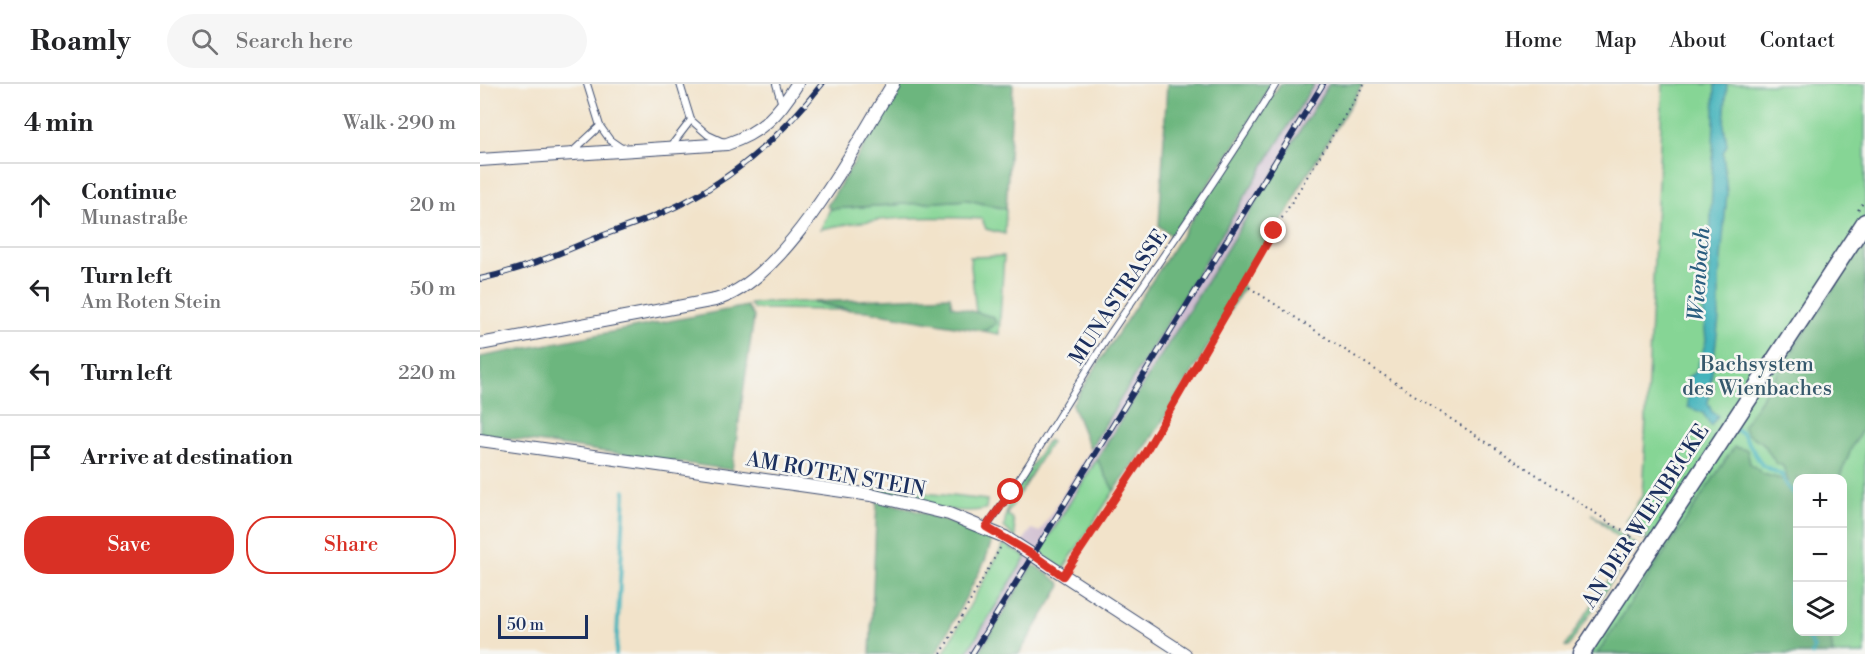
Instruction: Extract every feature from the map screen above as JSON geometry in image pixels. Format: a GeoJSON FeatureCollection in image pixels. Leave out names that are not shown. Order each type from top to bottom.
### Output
{"type":"FeatureCollection","features":[{"type":"Feature","properties":{"kind":"street"},"geometry":{"type":"LineString","coordinates":[[481,159],[727,144],[750,136],[782,105],[797,84]]}},
{"type":"Feature","properties":{"kind":"street"},"geometry":{"type":"LineString","coordinates":[[480,344],[715,300],[735,293],[770,266],[793,240],[892,84]]}},
{"type":"Feature","properties":{"kind":"street","name":"AN DER WIENBECKE"},"geometry":{"type":"LineString","coordinates":[[1581,654],[1865,222]]}},
{"type":"Feature","properties":{"kind":"street","name":"AM ROTEN STEIN"},"geometry":{"type":"LineString","coordinates":[[480,440],[883,497],[939,511],[986,527],[1005,537],[1185,654]]}},
{"type":"Feature","properties":{"kind":"lane"},"geometry":{"type":"LineString","coordinates":[[587,84],[600,126],[610,140],[626,151]]}},
{"type":"Feature","properties":{"kind":"lane"},"geometry":{"type":"LineString","coordinates":[[680,84],[691,120],[708,135],[727,144]]}},
{"type":"Feature","properties":{"kind":"lane"},"geometry":{"type":"LineString","coordinates":[[776,84],[782,105]]}},
{"type":"Feature","properties":{"kind":"lane","name":"MUNASTRASSE"},"geometry":{"type":"LineString","coordinates":[[986,527],[1011,492],[1111,332],[1238,146],[1276,84]]}},
{"type":"Feature","properties":{"kind":"lane"},"geometry":{"type":"LineString","coordinates":[[668,149],[691,120]]}},
{"type":"Feature","properties":{"kind":"lane"},"geometry":{"type":"LineString","coordinates":[[570,154],[600,126]]}},
{"type":"Feature","properties":{"kind":"path"},"geometry":{"type":"LineString","coordinates":[[1063,576],[1145,453],[1364,84]]}},
{"type":"Feature","properties":{"kind":"path"},"geometry":{"type":"LineString","coordinates":[[1244,284],[1624,532]]}},
{"type":"Feature","properties":{"kind":"path"},"geometry":{"type":"LineString","coordinates":[[1629,536],[1630,527],[1683,439]]}},
{"type":"Feature","properties":{"kind":"path"},"geometry":{"type":"LineString","coordinates":[[941,654],[1005,537]]}},
{"type":"Feature","properties":{"kind":"shaded area"},"geometry":{"type":"Polygon","coordinates":[[[1314,84],[1329,84],[1039,553],[1022,542],[1032,529],[1040,532],[1314,84]]]}},
{"type":"Feature","properties":{"kind":"shaded area"},"geometry":{"type":"Polygon","coordinates":[[[1026,557],[1034,561],[978,654],[966,654],[1026,557]]]}},
{"type":"Feature","properties":{"kind":"green space"},"geometry":{"type":"Polygon","coordinates":[[[902,84],[1013,84],[1006,209],[968,200],[830,209],[827,206],[902,84]]]}},
{"type":"Feature","properties":{"kind":"green space"},"geometry":{"type":"Polygon","coordinates":[[[1167,84],[1272,84],[1242,135],[1173,237],[1159,226],[1167,84]]]}},
{"type":"Feature","properties":{"kind":"green space"},"geometry":{"type":"Polygon","coordinates":[[[1280,84],[1314,84],[1090,449],[1072,404],[1280,84]]]}},
{"type":"Feature","properties":{"kind":"green space"},"geometry":{"type":"Polygon","coordinates":[[[1329,84],[1363,84],[1299,188],[1292,205],[1240,283],[1244,288],[1181,391],[1149,442],[1114,491],[1097,459],[1329,84]]]}},
{"type":"Feature","properties":{"kind":"green space","name":"Bachsystem des Wienbaches"},"geometry":{"type":"Polygon","coordinates":[[[1663,84],[1865,84],[1865,654],[1590,654],[1649,539],[1644,540],[1649,532],[1645,529],[1640,538],[1633,532],[1641,515],[1641,504],[1634,516],[1625,522],[1642,496],[1663,84]]]}},
{"type":"Feature","properties":{"kind":"green space"},"geometry":{"type":"Polygon","coordinates":[[[968,200],[1006,209],[1005,234],[986,229],[982,219],[960,218],[882,220],[821,229],[830,209],[968,200]]]}},
{"type":"Feature","properties":{"kind":"green space"},"geometry":{"type":"Polygon","coordinates":[[[1865,241],[1865,425],[1853,445],[1841,474],[1793,474],[1793,636],[1831,636],[1833,654],[1597,654],[1734,447],[1747,450],[1750,463],[1763,474],[1788,481],[1783,466],[1776,463],[1762,442],[1747,434],[1743,426],[1865,241]]]}},
{"type":"Feature","properties":{"kind":"green space"},"geometry":{"type":"Polygon","coordinates":[[[1004,256],[999,334],[984,331],[996,323],[993,317],[976,312],[970,257],[1004,256]]]}},
{"type":"Feature","properties":{"kind":"green space"},"geometry":{"type":"Polygon","coordinates":[[[950,296],[952,306],[994,317],[996,324],[984,331],[812,302],[950,296]]]}},
{"type":"Feature","properties":{"kind":"green space"},"geometry":{"type":"Polygon","coordinates":[[[812,302],[849,310],[754,309],[750,304],[812,302]]]}},
{"type":"Feature","properties":{"kind":"green space"},"geometry":{"type":"Polygon","coordinates":[[[747,306],[754,317],[732,470],[480,434],[480,357],[747,306]]]}},
{"type":"Feature","properties":{"kind":"green space"},"geometry":{"type":"Polygon","coordinates":[[[1048,440],[1051,442],[1007,514],[1013,519],[1016,539],[1004,527],[1008,503],[1048,440]]]}},
{"type":"Feature","properties":{"kind":"green space"},"geometry":{"type":"Polygon","coordinates":[[[1097,459],[1114,491],[1063,569],[1039,553],[1097,459]]]}},
{"type":"Feature","properties":{"kind":"green space"},"geometry":{"type":"Polygon","coordinates":[[[870,487],[987,500],[986,509],[957,511],[942,509],[870,487]]]}},
{"type":"Feature","properties":{"kind":"green space"},"geometry":{"type":"Polygon","coordinates":[[[877,501],[905,507],[989,535],[992,540],[985,561],[936,654],[870,654],[877,501]]]}},
{"type":"Feature","properties":{"kind":"green space"},"geometry":{"type":"Polygon","coordinates":[[[1592,514],[1636,545],[1568,647],[1565,646],[1627,552],[1624,543],[1592,514]]]}},
{"type":"Feature","properties":{"kind":"green space"},"geometry":{"type":"Polygon","coordinates":[[[1004,544],[1026,557],[966,654],[943,654],[1004,544]]]}},
{"type":"Feature","properties":{"kind":"green space"},"geometry":{"type":"Polygon","coordinates":[[[1036,566],[1059,582],[1061,586],[1019,654],[978,654],[1031,567],[1036,566]]]}},
{"type":"Feature","properties":{"kind":"water","name":"Wienbach"},"geometry":{"type":"Polygon","coordinates":[[[1715,84],[1727,84],[1724,125],[1727,145],[1723,153],[1727,193],[1719,281],[1719,319],[1708,403],[1712,412],[1718,416],[1711,426],[1703,413],[1688,407],[1685,394],[1688,377],[1696,372],[1706,341],[1703,306],[1709,286],[1715,84]]]}},
{"type":"Feature","properties":{"kind":"waterway","name":"Wienbach"},"geometry":{"type":"LineString","coordinates":[[1735,429],[1743,434],[1762,465],[1782,475],[1788,488],[1793,492]]}},
{"type":"Feature","properties":{"kind":"waterway"},"geometry":{"type":"LineString","coordinates":[[616,654],[625,491]]}},
{"type":"Feature","properties":{"kind":"waterway","name":"Wienbach"},"geometry":{"type":"LineString","coordinates":[[1793,583],[1790,590],[1790,602],[1793,609]]}},
{"type":"Feature","properties":{"kind":"waterway","name":"Wienbach"},"geometry":{"type":"LineString","coordinates":[[1806,636],[1814,648],[1812,654]]}},
{"type":"Feature","properties":{"kind":"railway"},"geometry":{"type":"LineString","coordinates":[[480,279],[539,261],[652,217],[705,191],[760,150],[792,119],[822,84]]}},
{"type":"Feature","properties":{"kind":"railway"},"geometry":{"type":"LineString","coordinates":[[972,654],[1323,84]]}},
{"type":"Feature","properties":{"kind":"route"},"geometry":{"type":"LineString","coordinates":[[1011,492],[986,527],[1032,554],[1063,576],[1145,453],[1274,231]]}}]}
